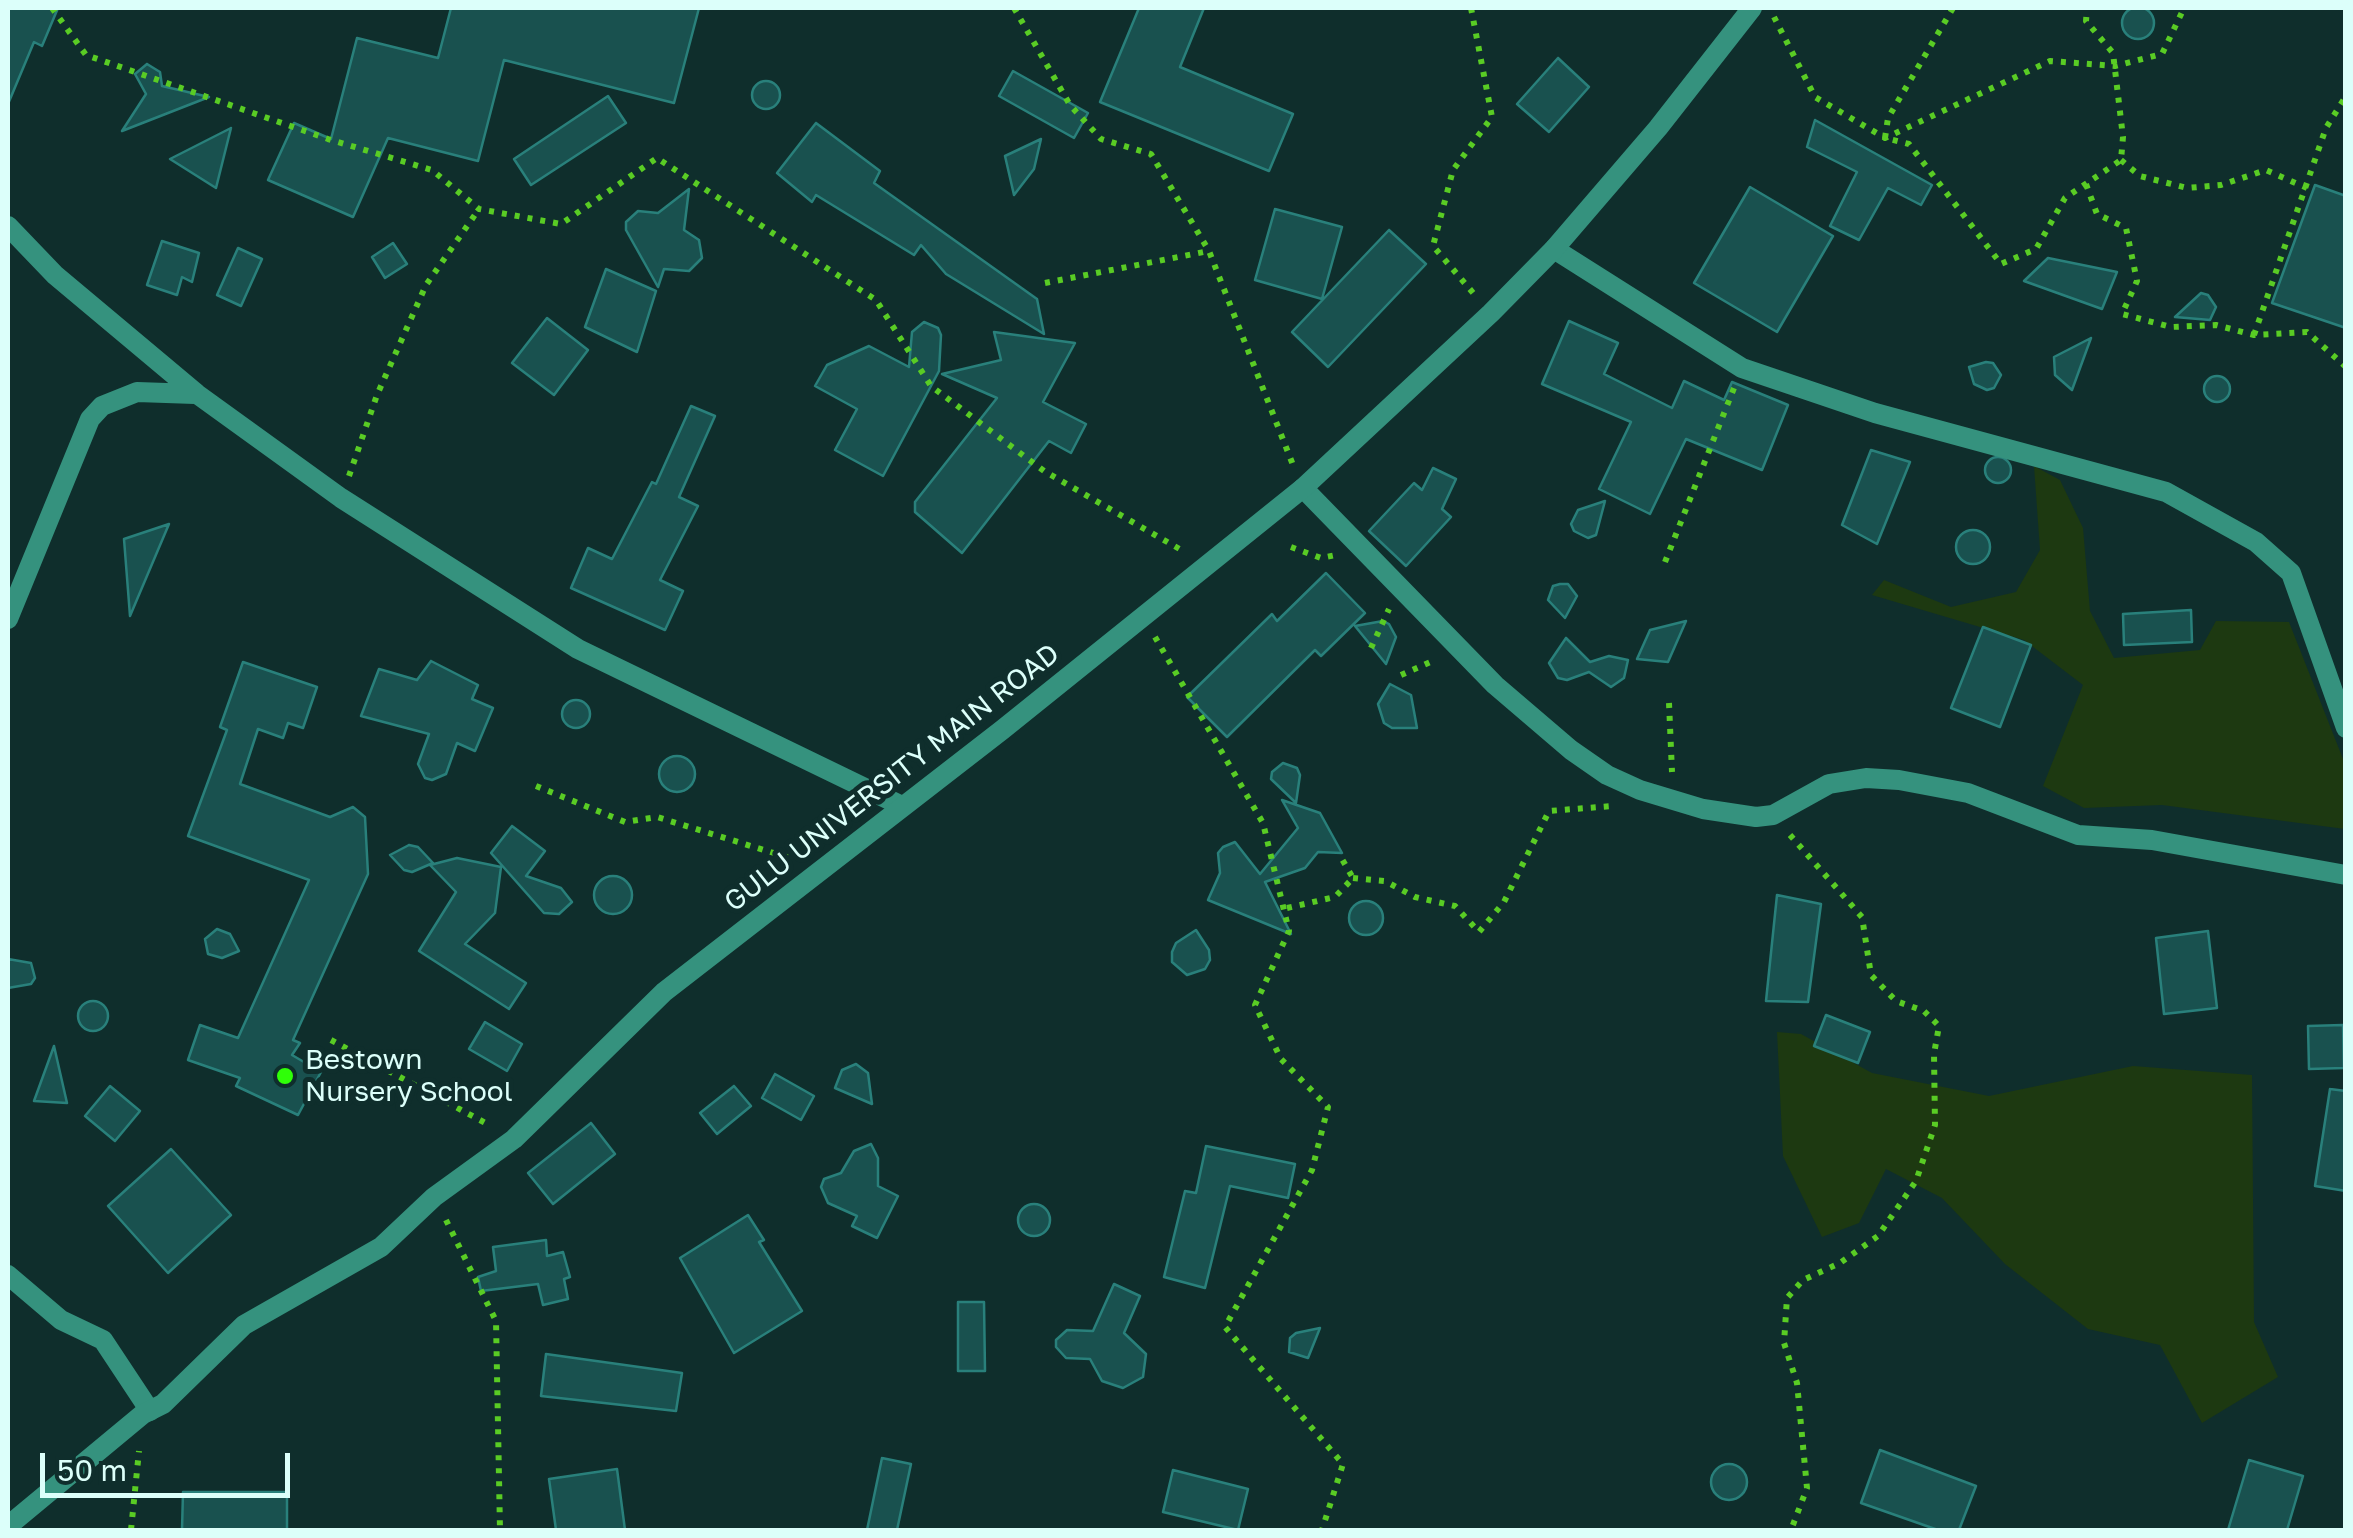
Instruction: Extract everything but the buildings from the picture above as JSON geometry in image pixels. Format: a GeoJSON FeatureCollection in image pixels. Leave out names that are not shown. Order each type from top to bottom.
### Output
{"type":"FeatureCollection","features":[{"type":"Feature","properties":{"kind":"street","name":"GULU UNIVERSITY MAIN ROAD"},"geometry":{"type":"LineString","coordinates":[[8,1526],[146,1413],[163,1404],[244,1325],[381,1248],[434,1197],[514,1139],[664,992],[1142,614],[1209,566],[1302,488],[1492,313],[1554,249],[1658,128],[1752,8]]}},
{"type":"Feature","properties":{"kind":"street"},"geometry":{"type":"LineString","coordinates":[[8,226],[55,274],[197,394],[341,498],[578,649],[902,806]]}},
{"type":"Feature","properties":{"kind":"street"},"geometry":{"type":"LineString","coordinates":[[1554,249],[1742,368],[1874,413],[2166,492],[2256,542],[2291,573],[2346,728]]}},
{"type":"Feature","properties":{"kind":"street"},"geometry":{"type":"LineString","coordinates":[[8,619],[90,419],[102,406],[137,392],[197,394]]}},
{"type":"Feature","properties":{"kind":"street"},"geometry":{"type":"LineString","coordinates":[[1302,488],[1459,649],[1571,750],[1607,775],[1671,800],[1736,817],[1773,815],[1829,784],[1866,778],[1899,780],[1968,793],[2078,836],[2168,842],[2346,876]]}},
{"type":"Feature","properties":{"kind":"street"},"geometry":{"type":"LineString","coordinates":[[8,1274],[61,1320],[102,1340],[146,1413]]}},
{"type":"Feature","properties":{"kind":"path"},"geometry":{"type":"LineString","coordinates":[[52,8],[86,54],[328,139],[432,170],[479,209],[561,224],[656,158],[876,300],[932,386],[1030,460],[1209,566]]}},
{"type":"Feature","properties":{"kind":"path"},"geometry":{"type":"LineString","coordinates":[[1014,8],[1070,105],[1101,140],[1151,154],[1209,250],[1302,488]]}},
{"type":"Feature","properties":{"kind":"path"},"geometry":{"type":"LineString","coordinates":[[1471,8],[1492,116],[1453,170],[1432,246],[1492,313]]}},
{"type":"Feature","properties":{"kind":"path"},"geometry":{"type":"LineString","coordinates":[[1769,8],[1815,97],[1885,138],[1908,144],[2001,264],[2036,248],[2066,198],[2121,160]]}},
{"type":"Feature","properties":{"kind":"path"},"geometry":{"type":"LineString","coordinates":[[1885,138],[1888,118],[1953,8]]}},
{"type":"Feature","properties":{"kind":"path"},"geometry":{"type":"LineString","coordinates":[[2090,8],[2086,22],[2112,53],[2123,138],[2121,160]]}},
{"type":"Feature","properties":{"kind":"path"},"geometry":{"type":"LineString","coordinates":[[1885,138],[2050,60],[2114,66],[2162,54],[2184,8]]}},
{"type":"Feature","properties":{"kind":"path"},"geometry":{"type":"LineString","coordinates":[[2254,335],[2326,128],[2346,96]]}},
{"type":"Feature","properties":{"kind":"path"},"geometry":{"type":"LineString","coordinates":[[2121,160],[2140,176],[2188,188],[2221,185],[2266,170],[2307,188]]}},
{"type":"Feature","properties":{"kind":"path"},"geometry":{"type":"LineString","coordinates":[[2086,184],[2097,214],[2126,228],[2137,281],[2122,314],[2171,327],[2216,325],[2254,335],[2307,332],[2346,367]]}},
{"type":"Feature","properties":{"kind":"path"},"geometry":{"type":"LineString","coordinates":[[341,498],[377,395],[426,284],[479,209]]}},
{"type":"Feature","properties":{"kind":"path"},"geometry":{"type":"LineString","coordinates":[[1046,283],[1209,250]]}},
{"type":"Feature","properties":{"kind":"path"},"geometry":{"type":"LineString","coordinates":[[1666,562],[1742,368]]}},
{"type":"Feature","properties":{"kind":"path"},"geometry":{"type":"LineString","coordinates":[[1371,648],[1400,585]]}},
{"type":"Feature","properties":{"kind":"path"},"geometry":{"type":"LineString","coordinates":[[1142,614],[1263,824],[1289,931],[1255,1006],[1281,1060],[1328,1107],[1312,1170],[1224,1327],[1343,1464],[1322,1530]]}},
{"type":"Feature","properties":{"kind":"path"},"geometry":{"type":"LineString","coordinates":[[1401,675],[1459,649]]}},
{"type":"Feature","properties":{"kind":"path"},"geometry":{"type":"LineString","coordinates":[[1669,703],[1671,800]]}},
{"type":"Feature","properties":{"kind":"path"},"geometry":{"type":"LineString","coordinates":[[536,786],[625,822],[658,817],[823,868]]}},
{"type":"Feature","properties":{"kind":"path"},"geometry":{"type":"LineString","coordinates":[[1353,878],[1385,882],[1415,897],[1455,906],[1480,932],[1504,902],[1550,812],[1619,805]]}},
{"type":"Feature","properties":{"kind":"path"},"geometry":{"type":"LineString","coordinates":[[1773,815],[1862,918],[1872,976],[1896,1000],[1924,1011],[1939,1026],[1934,1054],[1935,1125],[1916,1181],[1878,1236],[1840,1263],[1803,1280],[1787,1298],[1784,1343],[1797,1383],[1807,1488],[1790,1530]]}},
{"type":"Feature","properties":{"kind":"path"},"geometry":{"type":"LineString","coordinates":[[1339,854],[1353,878]]}},
{"type":"Feature","properties":{"kind":"path"},"geometry":{"type":"LineString","coordinates":[[1286,908],[1334,897],[1353,878]]}},
{"type":"Feature","properties":{"kind":"path"},"geometry":{"type":"LineString","coordinates":[[331,1040],[514,1139]]}},
{"type":"Feature","properties":{"kind":"path"},"geometry":{"type":"LineString","coordinates":[[434,1197],[496,1321],[500,1530]]}},
{"type":"Feature","properties":{"kind":"path"},"geometry":{"type":"LineString","coordinates":[[131,1530],[146,1413]]}},
{"type":"Feature","properties":{"kind":"green space"},"geometry":{"type":"Polygon","coordinates":[[[2034,466],[2060,480],[2083,528],[2090,611],[2114,658],[2200,650],[2216,621],[2289,622],[2345,764],[2345,829],[2162,805],[2084,808],[2043,786],[2083,685],[2024,640],[1872,595],[1884,580],[1951,607],[2016,592],[2040,550],[2034,466]]]}},
{"type":"Feature","properties":{"kind":"green space"},"geometry":{"type":"Polygon","coordinates":[[[1777,1032],[1801,1034],[1872,1073],[1989,1096],[2133,1066],[2252,1075],[2254,1322],[2278,1377],[2202,1423],[2160,1345],[2088,1329],[2005,1264],[1942,1198],[1886,1169],[1859,1223],[1822,1237],[1783,1156],[1777,1032]]]}},
{"type":"Feature","properties":{"kind":"place","name":"Bestown Nursery School"},"geometry":{"type":"Point","coordinates":[285,1076]}}]}
